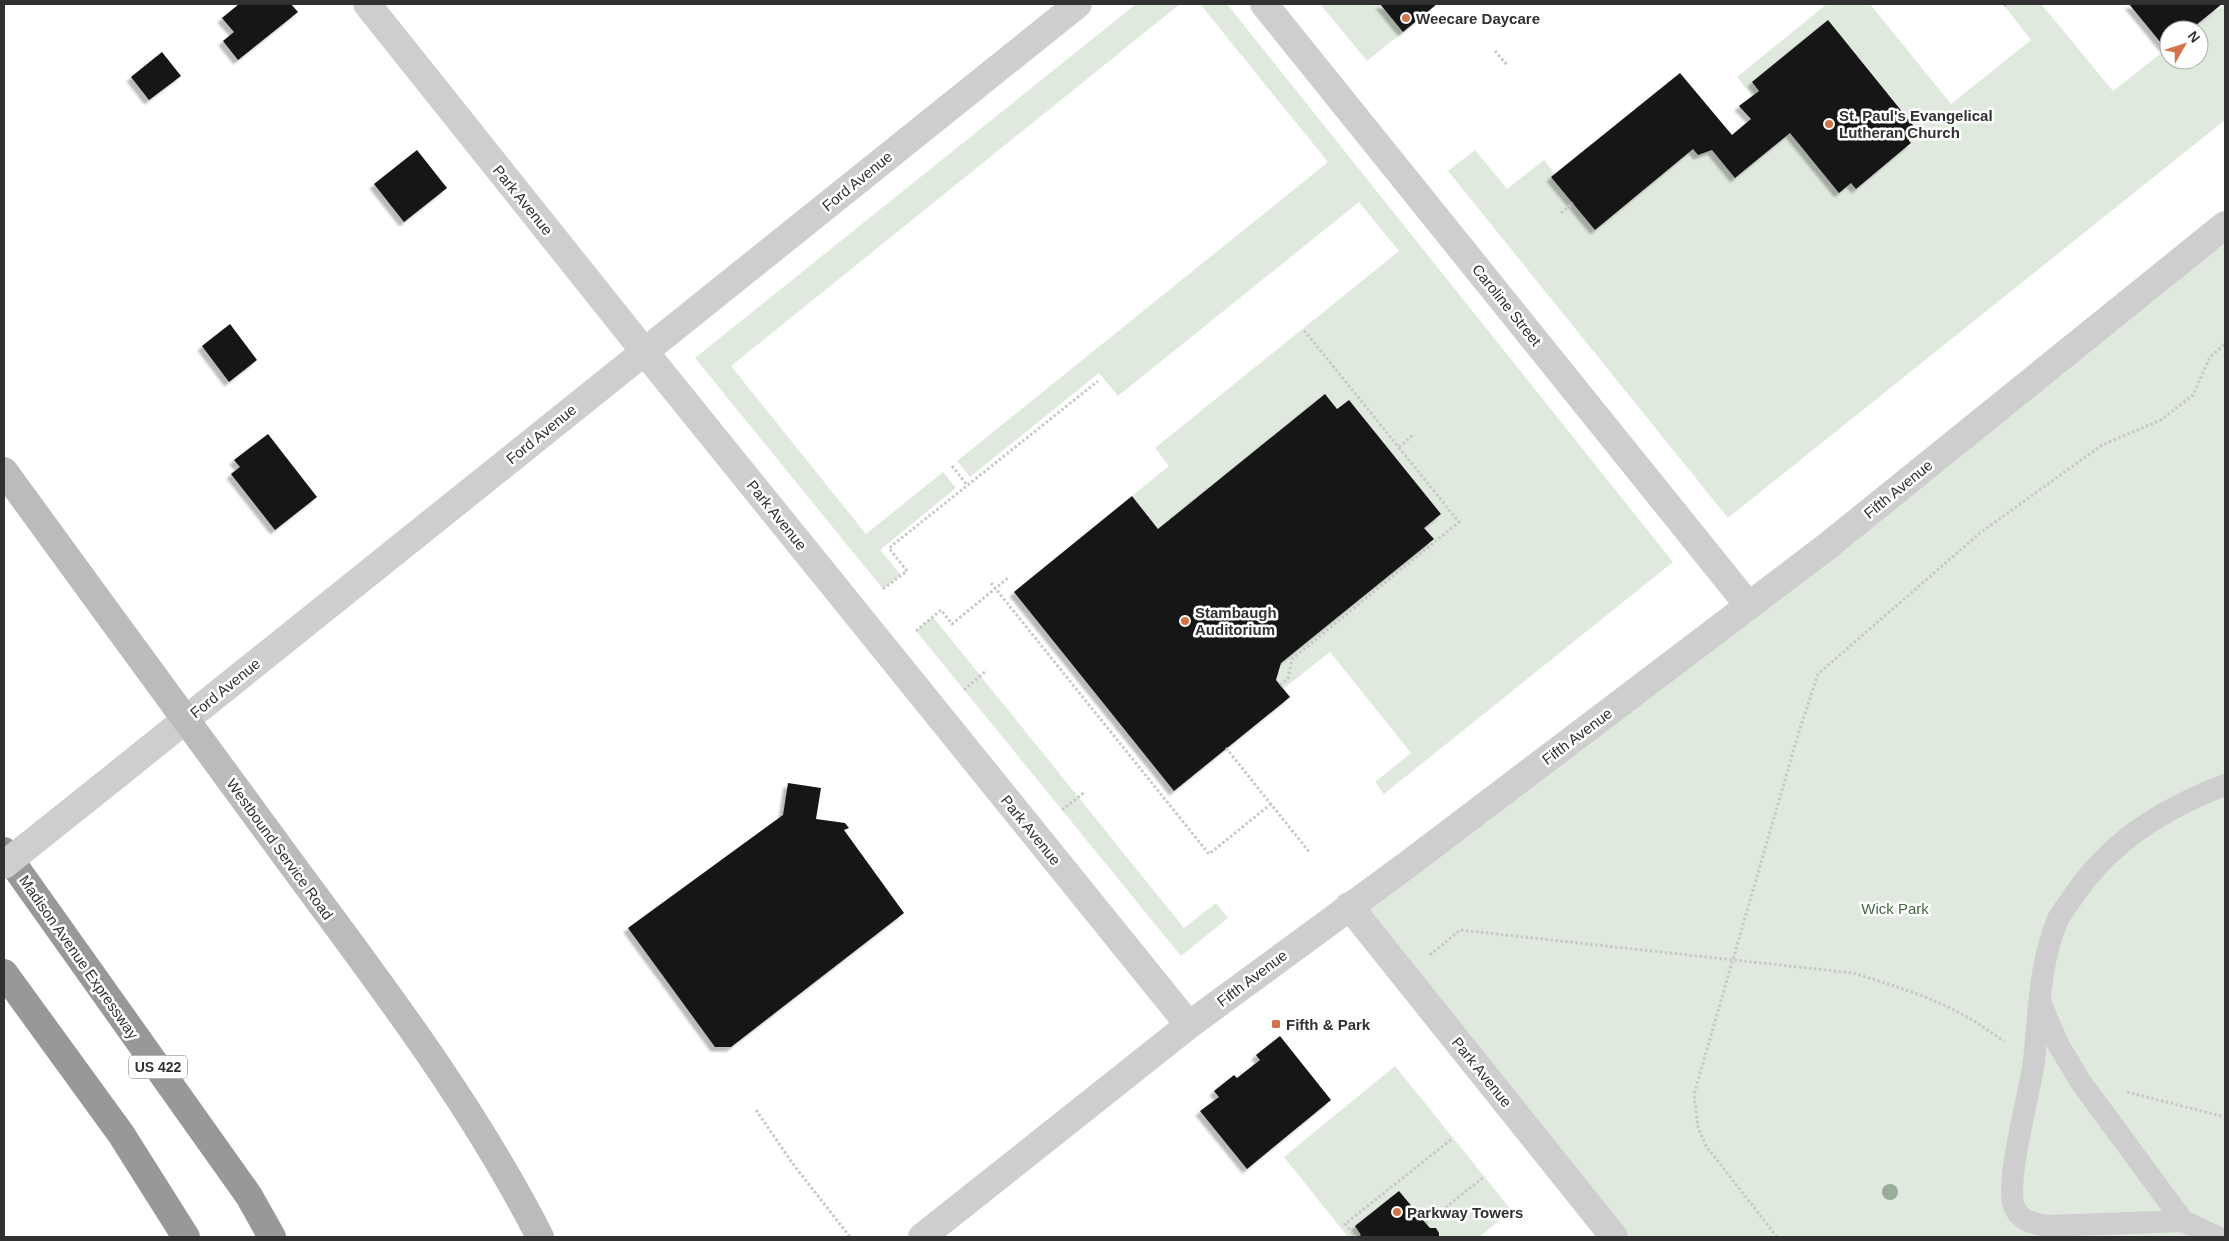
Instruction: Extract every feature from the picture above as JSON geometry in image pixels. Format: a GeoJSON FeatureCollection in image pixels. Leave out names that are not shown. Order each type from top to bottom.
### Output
{"type":"FeatureCollection","features":[{"type":"Feature","properties":{"kind":"highway","name":"Madison Avenue Expressway"},"geometry":{"type":"LineString","coordinates":[[4,850],[248,1196],[272,1237]]}},
{"type":"Feature","properties":{"kind":"highway"},"geometry":{"type":"LineString","coordinates":[[4,973],[121,1134],[186,1237]]}},
{"type":"Feature","properties":{"kind":"main road","name":"Westbound Service Road"},"geometry":{"type":"LineString","coordinates":[[4,471],[356,952],[472,1118],[520,1198],[540,1237]]}},
{"type":"Feature","properties":{"kind":"street","name":"Park Avenue"},"geometry":{"type":"LineString","coordinates":[[367,4],[644,351],[1188,1025]]}},
{"type":"Feature","properties":{"kind":"street","name":"Ford Avenue"},"geometry":{"type":"LineString","coordinates":[[4,865],[1078,4]]}},
{"type":"Feature","properties":{"kind":"street","name":"Caroline Street"},"geometry":{"type":"LineString","coordinates":[[1264,4],[1749,606]]}},
{"type":"Feature","properties":{"kind":"street","name":"Fifth Avenue"},"geometry":{"type":"LineString","coordinates":[[922,1237],[1188,1025],[1407,865],[1749,606],[2225,225]]}},
{"type":"Feature","properties":{"kind":"street","name":"Park Avenue"},"geometry":{"type":"LineString","coordinates":[[1349,906],[1614,1237]]}},
{"type":"Feature","properties":{"kind":"lane"},"geometry":{"type":"LineString","coordinates":[[2183,1221],[2047,1226],[2029,1222],[2018,1215],[2013,1204],[2012,1183],[2034,1060],[2040,1002],[2047,961],[2059,919],[2086,878],[2126,837],[2159,815],[2225,785]]}},
{"type":"Feature","properties":{"kind":"lane"},"geometry":{"type":"LineString","coordinates":[[2040,1002],[2058,1044],[2080,1081],[2183,1221],[2216,1237]]}},
{"type":"Feature","properties":{"kind":"path"},"geometry":{"type":"LineString","coordinates":[[1495,51],[1508,66]]}},
{"type":"Feature","properties":{"kind":"path"},"geometry":{"type":"LineString","coordinates":[[1561,213],[1573,203]]}},
{"type":"Feature","properties":{"kind":"path"},"geometry":{"type":"LineString","coordinates":[[1280,685],[1288,679],[1292,659],[1459,522],[1303,329]]}},
{"type":"Feature","properties":{"kind":"path"},"geometry":{"type":"LineString","coordinates":[[1777,1237],[1706,1146],[1698,1126],[1694,1094],[1798,735],[1818,674],[1980,533],[2102,445],[2161,420],[2193,395],[2210,357],[2225,344]]}},
{"type":"Feature","properties":{"kind":"path"},"geometry":{"type":"LineString","coordinates":[[883,590],[907,571],[889,548],[1098,381]]}},
{"type":"Feature","properties":{"kind":"path"},"geometry":{"type":"LineString","coordinates":[[1399,447],[1413,436]]}},
{"type":"Feature","properties":{"kind":"path"},"geometry":{"type":"LineString","coordinates":[[952,466],[967,485]]}},
{"type":"Feature","properties":{"kind":"path"},"geometry":{"type":"LineString","coordinates":[[916,631],[941,610],[952,624],[1008,578]]}},
{"type":"Feature","properties":{"kind":"path"},"geometry":{"type":"LineString","coordinates":[[991,582],[1209,854],[1271,804]]}},
{"type":"Feature","properties":{"kind":"path"},"geometry":{"type":"LineString","coordinates":[[964,690],[987,670]]}},
{"type":"Feature","properties":{"kind":"path"},"geometry":{"type":"LineString","coordinates":[[1226,748],[1310,853]]}},
{"type":"Feature","properties":{"kind":"path"},"geometry":{"type":"LineString","coordinates":[[1062,810],[1085,792]]}},
{"type":"Feature","properties":{"kind":"path"},"geometry":{"type":"LineString","coordinates":[[1460,930],[1853,973],[1897,986],[1965,1016],[2034,1060]]}},
{"type":"Feature","properties":{"kind":"path"},"geometry":{"type":"LineString","coordinates":[[2080,1081],[2225,1117]]}},
{"type":"Feature","properties":{"kind":"path"},"geometry":{"type":"LineString","coordinates":[[756,1110],[793,1164],[850,1237]]}},
{"type":"Feature","properties":{"kind":"path"},"geometry":{"type":"LineString","coordinates":[[1356,1237],[1345,1224],[1453,1138]]}},
{"type":"Feature","properties":{"kind":"path"},"geometry":{"type":"LineString","coordinates":[[1426,1223],[1485,1176]]}},
{"type":"Feature","properties":{"kind":"green space"},"geometry":{"type":"Polygon","coordinates":[[[1136,4],[1180,4],[731,366],[866,534],[943,472],[956,488],[880,550],[901,575],[883,589],[695,358],[1136,4]]]}},
{"type":"Feature","properties":{"kind":"green space"},"geometry":{"type":"Polygon","coordinates":[[[1200,4],[1227,4],[1673,562],[1384,794],[1375,782],[1411,753],[1330,652],[1283,689],[1276,680],[1281,663],[1433,539],[1424,528],[1441,514],[1349,400],[1219,480],[1158,529],[1132,496],[1169,466],[1155,448],[1399,251],[1359,202],[1118,396],[1099,373],[970,477],[957,461],[1328,162],[1200,4]]]}},
{"type":"Feature","properties":{"kind":"green space"},"geometry":{"type":"Polygon","coordinates":[[[1320,4],[1380,4],[1403,32],[1367,61],[1320,4]]]}},
{"type":"Feature","properties":{"kind":"green space"},"geometry":{"type":"Polygon","coordinates":[[[1827,4],[1870,4],[1951,104],[2031,40],[2003,4],[2041,4],[2113,91],[2159,55],[2159,70],[2209,70],[2209,20],[2203,20],[2225,4],[2225,120],[1728,518],[1448,171],[1475,150],[1507,189],[1544,160],[1555,174],[1551,177],[1595,230],[1693,149],[1698,155],[1712,150],[1736,178],[1790,133],[1839,193],[1851,183],[1856,189],[1911,144],[1907,138],[1917,129],[1828,20],[1752,82],[1759,91],[1752,96],[1737,77],[1827,4]]]}},
{"type":"Feature","properties":{"kind":"green space","name":"Wick Park"},"geometry":{"type":"Polygon","coordinates":[[[2225,225],[2225,1237],[1614,1237],[1349,906],[2225,225]]]}},
{"type":"Feature","properties":{"kind":"green space"},"geometry":{"type":"Polygon","coordinates":[[[933,617],[1184,928],[1216,903],[1228,918],[1181,956],[916,631],[933,617]]]}},
{"type":"Feature","properties":{"kind":"green space"},"geometry":{"type":"Polygon","coordinates":[[[1395,1066],[1512,1211],[1479,1237],[1439,1237],[1436,1229],[1430,1228],[1423,1220],[1424,1215],[1420,1210],[1414,1209],[1358,1237],[1348,1237],[1284,1157],[1395,1066]]]}},
{"type":"Feature","properties":{"kind":"building"},"geometry":{"type":"Polygon","coordinates":[[[239,4],[291,4],[298,12],[238,60],[223,41],[234,32],[222,18],[239,4]]]}},
{"type":"Feature","properties":{"kind":"building","name":"Weecare Daycare"},"geometry":{"type":"Polygon","coordinates":[[[1380,4],[1437,4],[1403,32],[1380,4]]]}},
{"type":"Feature","properties":{"kind":"building"},"geometry":{"type":"Polygon","coordinates":[[[2129,4],[2222,4],[2202,20],[2159,20],[2159,40],[2129,4]]]}},
{"type":"Feature","properties":{"kind":"building","name":"St. Paul's Evangelical Lutheran Church"},"geometry":{"type":"Polygon","coordinates":[[[1828,20],[1917,130],[1907,138],[1911,143],[1856,189],[1851,183],[1839,193],[1790,133],[1735,178],[1712,150],[1698,155],[1693,149],[1595,230],[1551,177],[1680,73],[1732,135],[1751,119],[1739,106],[1759,91],[1752,82],[1828,20]]]}},
{"type":"Feature","properties":{"kind":"building"},"geometry":{"type":"Polygon","coordinates":[[[162,52],[181,76],[149,100],[131,77],[162,52]]]}},
{"type":"Feature","properties":{"kind":"building"},"geometry":{"type":"Polygon","coordinates":[[[417,150],[447,188],[404,222],[374,184],[417,150]]]}},
{"type":"Feature","properties":{"kind":"building"},"geometry":{"type":"Polygon","coordinates":[[[230,324],[257,360],[229,382],[202,346],[230,324]]]}},
{"type":"Feature","properties":{"kind":"building","name":"Stambaugh Auditorium"},"geometry":{"type":"Polygon","coordinates":[[[1325,394],[1337,409],[1349,400],[1441,514],[1424,528],[1434,539],[1281,663],[1276,680],[1290,697],[1174,791],[1014,592],[1132,496],[1158,529],[1325,394]]]}},
{"type":"Feature","properties":{"kind":"building"},"geometry":{"type":"Polygon","coordinates":[[[268,434],[317,497],[275,530],[231,474],[240,467],[234,460],[268,434]]]}},
{"type":"Feature","properties":{"kind":"building"},"geometry":{"type":"Polygon","coordinates":[[[788,783],[821,788],[816,819],[845,823],[849,828],[844,830],[904,913],[731,1047],[715,1047],[628,928],[783,815],[788,783]]]}},
{"type":"Feature","properties":{"kind":"building"},"geometry":{"type":"Polygon","coordinates":[[[1280,1036],[1331,1100],[1247,1169],[1200,1111],[1219,1097],[1214,1091],[1234,1075],[1237,1078],[1260,1060],[1256,1055],[1280,1036]]]}},
{"type":"Feature","properties":{"kind":"building","name":"Parkway Towers"},"geometry":{"type":"Polygon","coordinates":[[[1399,1191],[1414,1209],[1420,1210],[1424,1215],[1423,1220],[1430,1228],[1436,1228],[1439,1237],[1358,1237],[1361,1235],[1355,1226],[1399,1191]]]}},
{"type":"Feature","properties":{"kind":"place","name":"Weecare Daycare"},"geometry":{"type":"Point","coordinates":[1406,18]}},
{"type":"Feature","properties":{"kind":"place","name":"St. Paul's Evangelical Lutheran Church"},"geometry":{"type":"Point","coordinates":[1829,124]}},
{"type":"Feature","properties":{"kind":"place","name":"Stambaugh Auditorium"},"geometry":{"type":"Point","coordinates":[1185,621]}},
{"type":"Feature","properties":{"kind":"place","name":"Fifth & Park"},"geometry":{"type":"Point","coordinates":[1276,1024]}},
{"type":"Feature","properties":{"kind":"place","name":"Parkway Towers"},"geometry":{"type":"Point","coordinates":[1397,1212]}}]}
